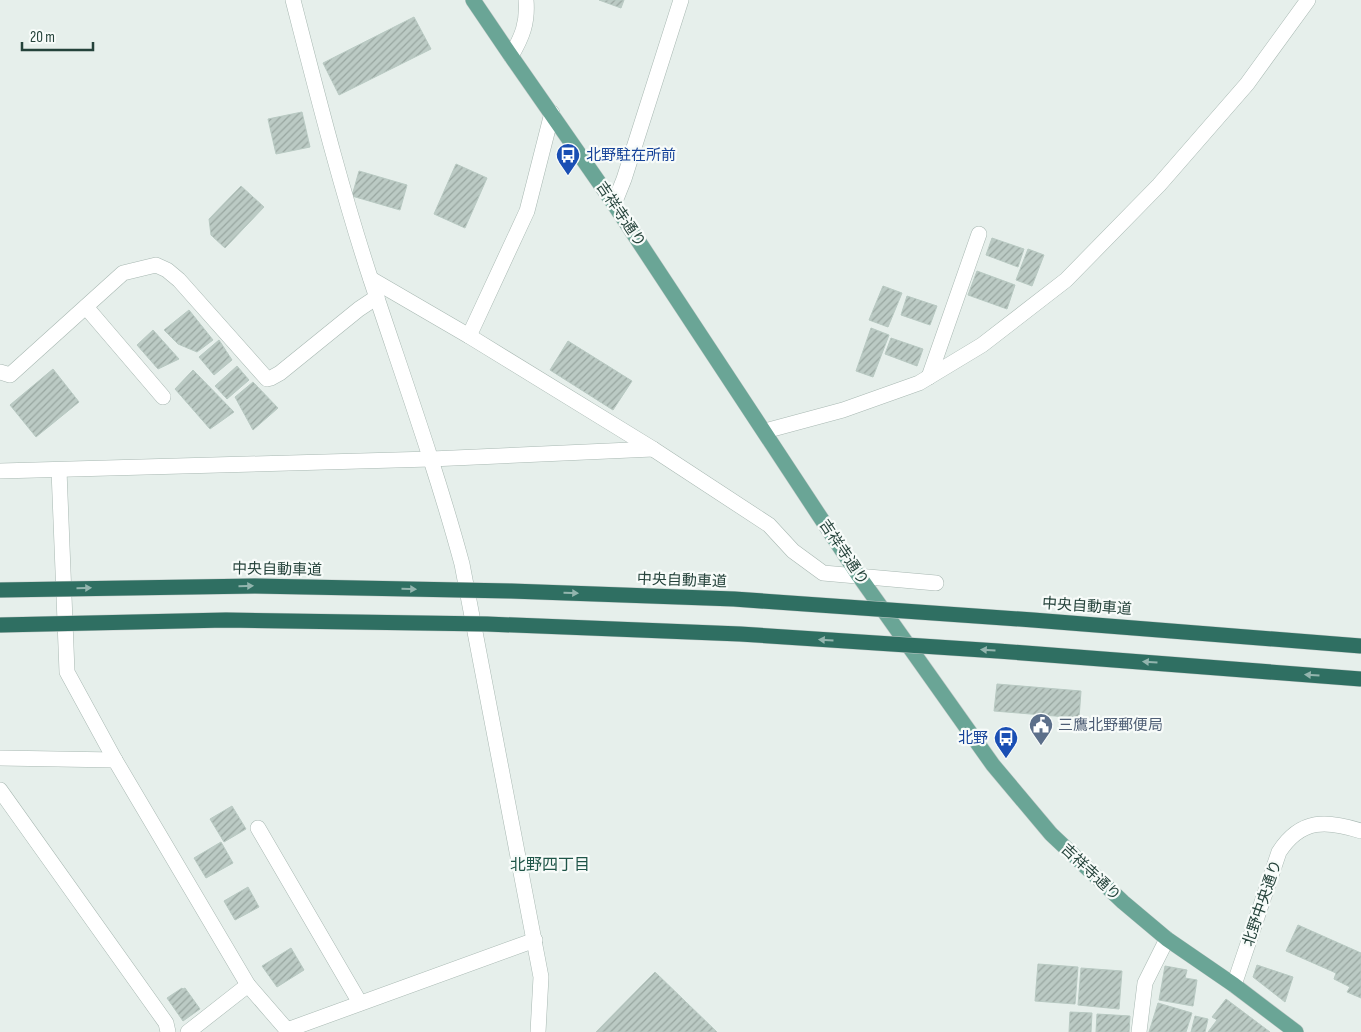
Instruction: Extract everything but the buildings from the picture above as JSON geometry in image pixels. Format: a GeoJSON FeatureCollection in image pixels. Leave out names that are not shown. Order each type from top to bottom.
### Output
{"type":"FeatureCollection","features":[{"type":"Feature","properties":{"kind":"highway","name":"中央自動車道"},"geometry":{"type":"LineString","coordinates":[[0,590],[255,586],[511,591],[734,599],[1023,619],[1361,646]]}},
{"type":"Feature","properties":{"kind":"highway"},"geometry":{"type":"LineString","coordinates":[[0,625],[226,620],[507,624],[740,634],[998,651],[1361,679]]}},
{"type":"Feature","properties":{"kind":"main road","name":"吉祥寺通り"},"geometry":{"type":"LineString","coordinates":[[473,0],[614,204],[859,576],[993,765],[1051,834],[1123,902],[1167,939],[1234,985],[1296,1032]]}},
{"type":"Feature","properties":{"kind":"street"},"geometry":{"type":"LineString","coordinates":[[292,0],[330,140],[371,279],[447,509],[462,564],[542,977],[538,1032]]}},
{"type":"Feature","properties":{"kind":"street"},"geometry":{"type":"LineString","coordinates":[[511,56],[522,37],[527,11],[526,0]]}},
{"type":"Feature","properties":{"kind":"street"},"geometry":{"type":"LineString","coordinates":[[614,204],[624,179],[681,0]]}},
{"type":"Feature","properties":{"kind":"street"},"geometry":{"type":"LineString","coordinates":[[765,431],[843,410],[919,382],[982,345],[1066,280],[1159,185],[1247,84],[1308,0]]}},
{"type":"Feature","properties":{"kind":"street"},"geometry":{"type":"LineString","coordinates":[[469,336],[527,211],[552,113]]}},
{"type":"Feature","properties":{"kind":"street"},"geometry":{"type":"LineString","coordinates":[[928,377],[979,234]]}},
{"type":"Feature","properties":{"kind":"street"},"geometry":{"type":"LineString","coordinates":[[0,372],[10,375],[123,273],[134,269],[156,265],[179,280],[267,378],[271,378],[377,297]]}},
{"type":"Feature","properties":{"kind":"street"},"geometry":{"type":"LineString","coordinates":[[371,279],[469,336],[653,449],[769,525],[793,551],[823,573],[936,583]]}},
{"type":"Feature","properties":{"kind":"street"},"geometry":{"type":"LineString","coordinates":[[86,307],[163,397]]}},
{"type":"Feature","properties":{"kind":"street"},"geometry":{"type":"LineString","coordinates":[[0,471],[431,459],[653,449]]}},
{"type":"Feature","properties":{"kind":"street"},"geometry":{"type":"LineString","coordinates":[[59,470],[67,672],[115,760],[248,985],[287,1030],[535,940]]}},
{"type":"Feature","properties":{"kind":"street"},"geometry":{"type":"LineString","coordinates":[[0,758],[115,760]]}},
{"type":"Feature","properties":{"kind":"street"},"geometry":{"type":"LineString","coordinates":[[0,790],[166,1023],[168,1032]]}},
{"type":"Feature","properties":{"kind":"street","name":"北野中央通り"},"geometry":{"type":"LineString","coordinates":[[1234,985],[1279,852],[1286,842],[1303,829],[1313,825],[1335,823],[1361,831]]}},
{"type":"Feature","properties":{"kind":"street"},"geometry":{"type":"LineString","coordinates":[[258,828],[360,1003]]}},
{"type":"Feature","properties":{"kind":"street"},"geometry":{"type":"LineString","coordinates":[[1139,1032],[1145,983],[1167,939]]}},
{"type":"Feature","properties":{"kind":"street"},"geometry":{"type":"LineString","coordinates":[[188,1032],[248,985]]}},
{"type":"Feature","properties":{"kind":"place","name":"北野駐在所前"},"geometry":{"type":"Point","coordinates":[568,176]}},
{"type":"Feature","properties":{"kind":"place","name":"三鷹北野郵便局"},"geometry":{"type":"Point","coordinates":[1041,746]}},
{"type":"Feature","properties":{"kind":"place","name":"北野"},"geometry":{"type":"Point","coordinates":[1006,759]}},
{"type":"Feature","properties":{"kind":"district","name":"北野四丁目"},"geometry":{"type":"Point","coordinates":[550,864]}}]}
